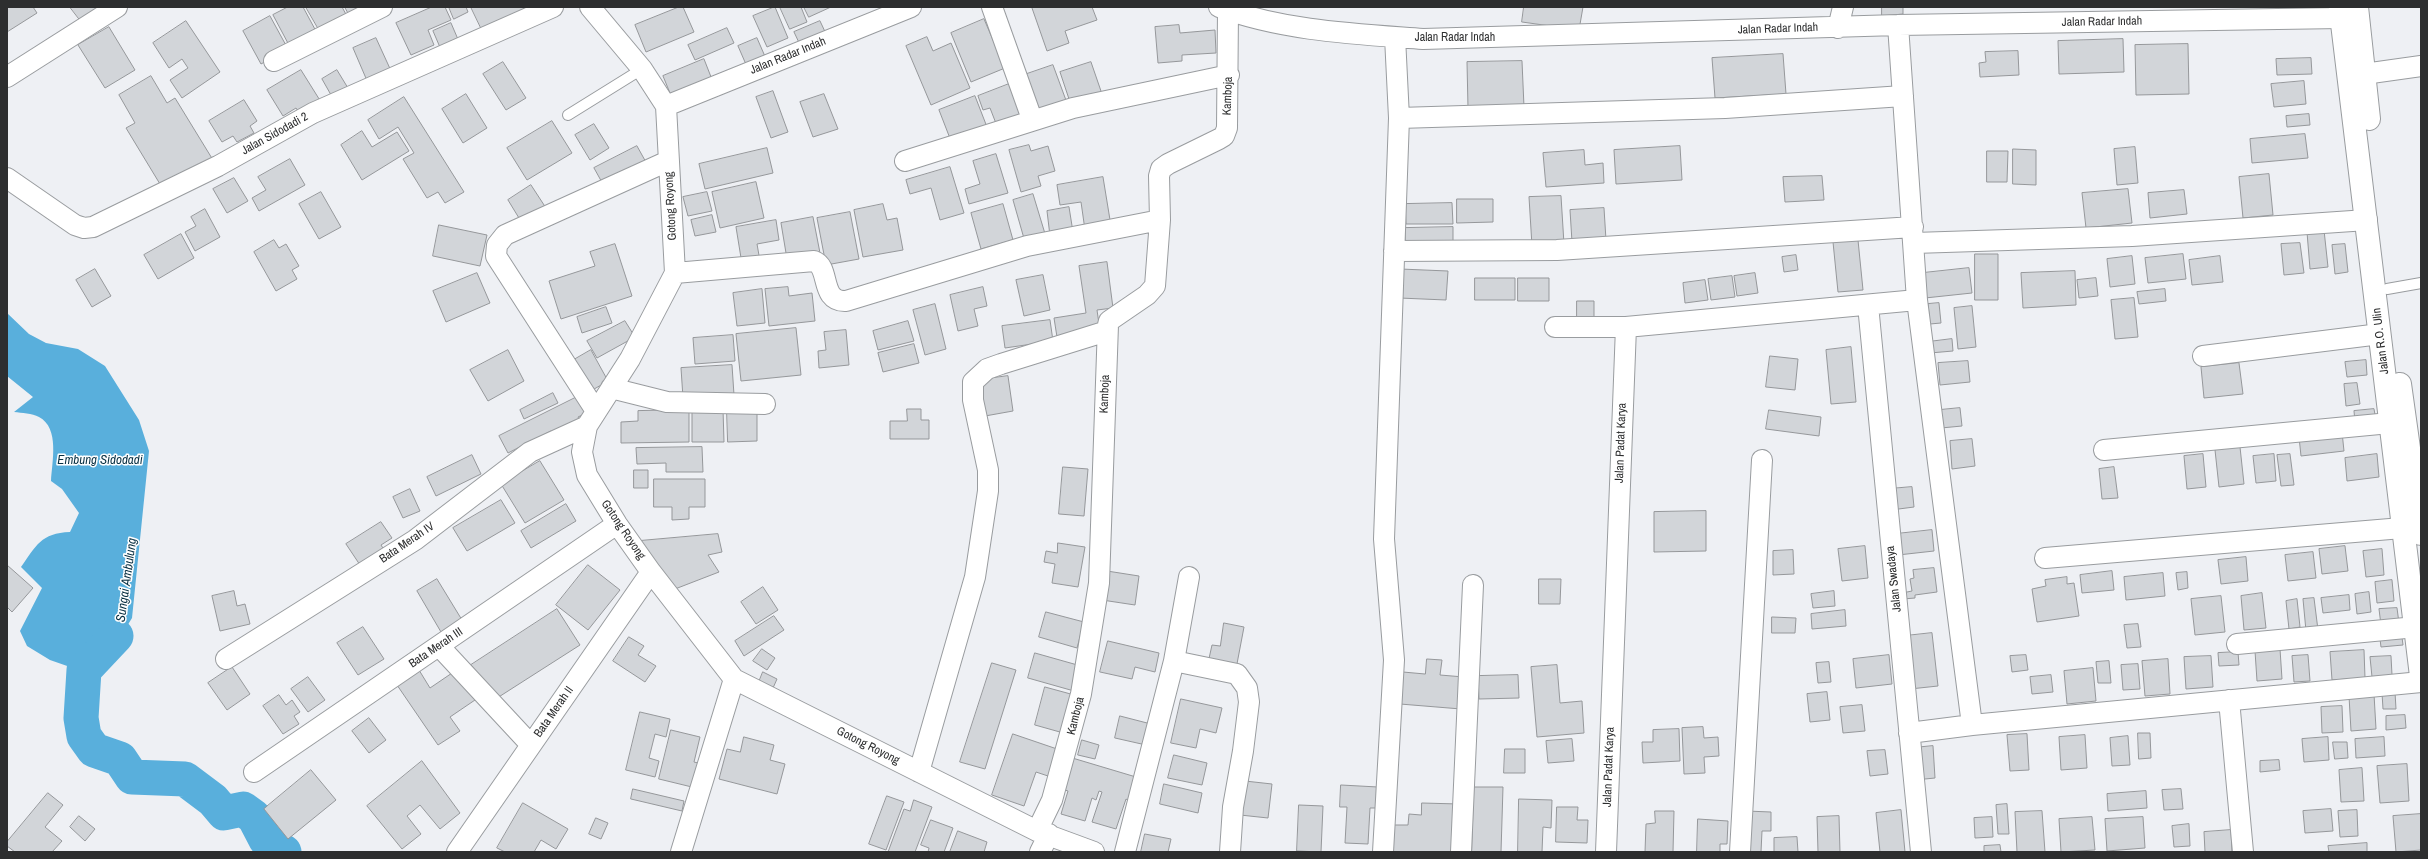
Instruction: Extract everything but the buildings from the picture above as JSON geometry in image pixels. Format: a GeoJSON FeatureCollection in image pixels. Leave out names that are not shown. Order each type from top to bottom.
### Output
{"type":"FeatureCollection","features":[{"type":"Feature","properties":{"kind":"main road","name":"Jalan R.O. Ulin"},"geometry":{"type":"LineString","coordinates":[[2346,11],[2364,74],[2412,531],[2416,627],[2421,676]]}},
{"type":"Feature","properties":{"kind":"main road","name":"Jalan R.O. Ulin"},"geometry":{"type":"LineString","coordinates":[[2346,11],[2367,220],[2390,424],[2412,531]]}},
{"type":"Feature","properties":{"kind":"street"},"geometry":{"type":"LineString","coordinates":[[7,77],[117,7]]}},
{"type":"Feature","properties":{"kind":"street"},"geometry":{"type":"LineString","coordinates":[[274,61],[382,7]]}},
{"type":"Feature","properties":{"kind":"street","name":"Jalan Sidodadi 2"},"geometry":{"type":"LineString","coordinates":[[7,178],[75,225],[84,228],[93,227],[212,168],[314,113],[553,7]]}},
{"type":"Feature","properties":{"kind":"street"},"geometry":{"type":"LineString","coordinates":[[590,7],[642,69],[666,106]]}},
{"type":"Feature","properties":{"kind":"street","name":"Jalan Radar Indah"},"geometry":{"type":"LineString","coordinates":[[666,106],[911,7]]}},
{"type":"Feature","properties":{"kind":"street"},"geometry":{"type":"LineString","coordinates":[[992,7],[1032,119]]}},
{"type":"Feature","properties":{"kind":"street"},"geometry":{"type":"LineString","coordinates":[[1838,28],[1843,7]]}},
{"type":"Feature","properties":{"kind":"street","name":"Jalan Radar Indah"},"geometry":{"type":"LineString","coordinates":[[1223,9],[1287,25],[1395,37],[1476,39],[2346,11]]}},
{"type":"Feature","properties":{"kind":"street","name":"Kamboja"},"geometry":{"type":"LineString","coordinates":[[1040,852],[1043,832],[1081,694],[1099,583],[1107,331],[1109,321],[1147,295],[1154,286],[1160,220],[1159,176],[1161,169],[1224,136],[1227,128],[1228,75],[1223,9]]}},
{"type":"Feature","properties":{"kind":"street"},"geometry":{"type":"LineString","coordinates":[[1898,25],[1917,300],[1972,725]]}},
{"type":"Feature","properties":{"kind":"street"},"geometry":{"type":"LineString","coordinates":[[1383,852],[1394,660],[1384,532],[1399,118],[1395,37]]}},
{"type":"Feature","properties":{"kind":"street"},"geometry":{"type":"LineString","coordinates":[[2364,74],[2421,66]]}},
{"type":"Feature","properties":{"kind":"street"},"geometry":{"type":"LineString","coordinates":[[905,161],[1032,119],[1099,102],[1228,75]]}},
{"type":"Feature","properties":{"kind":"street"},"geometry":{"type":"LineString","coordinates":[[1399,118],[1732,107],[1903,96]]}},
{"type":"Feature","properties":{"kind":"street","name":"Gotong Royong"},"geometry":{"type":"LineString","coordinates":[[666,106],[675,273],[630,359],[592,418],[583,446],[583,464],[587,475],[617,524],[651,572],[734,679],[919,772],[1043,832],[1094,852]]}},
{"type":"Feature","properties":{"kind":"street"},"geometry":{"type":"LineString","coordinates":[[592,418],[496,256],[497,246],[505,235],[668,161]]}},
{"type":"Feature","properties":{"kind":"street"},"geometry":{"type":"LineString","coordinates":[[675,273],[814,260],[820,265],[830,293],[834,299],[846,301],[1028,246],[1160,220]]}},
{"type":"Feature","properties":{"kind":"street"},"geometry":{"type":"LineString","coordinates":[[1394,251],[1557,250],[1913,235],[2125,237],[2367,220]]}},
{"type":"Feature","properties":{"kind":"street"},"geometry":{"type":"LineString","coordinates":[[1555,327],[1626,327],[1917,300]]}},
{"type":"Feature","properties":{"kind":"street","name":"Jalan Swadaya"},"geometry":{"type":"LineString","coordinates":[[1868,305],[1920,852]]}},
{"type":"Feature","properties":{"kind":"street","name":"Jalan Padat Karya"},"geometry":{"type":"LineString","coordinates":[[1606,852],[1626,327]]}},
{"type":"Feature","properties":{"kind":"street"},"geometry":{"type":"LineString","coordinates":[[919,772],[972,591],[988,491],[988,470],[973,400],[973,382],[977,376],[987,369],[1107,331]]}},
{"type":"Feature","properties":{"kind":"street"},"geometry":{"type":"LineString","coordinates":[[2203,356],[2380,334]]}},
{"type":"Feature","properties":{"kind":"street"},"geometry":{"type":"LineString","coordinates":[[611,388],[667,402],[765,404]]}},
{"type":"Feature","properties":{"kind":"street","name":"Bata Merah IV"},"geometry":{"type":"LineString","coordinates":[[226,659],[415,540],[530,452],[592,418]]}},
{"type":"Feature","properties":{"kind":"street"},"geometry":{"type":"LineString","coordinates":[[2104,450],[2390,424]]}},
{"type":"Feature","properties":{"kind":"street"},"geometry":{"type":"LineString","coordinates":[[1740,852],[1762,460]]}},
{"type":"Feature","properties":{"kind":"street","name":"Bata Merah III"},"geometry":{"type":"LineString","coordinates":[[254,772],[617,524]]}},
{"type":"Feature","properties":{"kind":"street"},"geometry":{"type":"LineString","coordinates":[[2045,558],[2412,531]]}},
{"type":"Feature","properties":{"kind":"street","name":"Bata Merah II"},"geometry":{"type":"LineString","coordinates":[[457,852],[651,572]]}},
{"type":"Feature","properties":{"kind":"street"},"geometry":{"type":"LineString","coordinates":[[1125,852],[1174,661],[1189,577]]}},
{"type":"Feature","properties":{"kind":"street"},"geometry":{"type":"LineString","coordinates":[[1461,852],[1473,585]]}},
{"type":"Feature","properties":{"kind":"street"},"geometry":{"type":"LineString","coordinates":[[2237,644],[2416,627]]}},
{"type":"Feature","properties":{"kind":"street"},"geometry":{"type":"LineString","coordinates":[[439,646],[531,745]]}},
{"type":"Feature","properties":{"kind":"street"},"geometry":{"type":"LineString","coordinates":[[1174,661],[1237,674],[1246,688],[1249,702],[1243,751],[1233,807],[1230,852]]}},
{"type":"Feature","properties":{"kind":"street"},"geometry":{"type":"LineString","coordinates":[[681,852],[734,679]]}},
{"type":"Feature","properties":{"kind":"street"},"geometry":{"type":"LineString","coordinates":[[1909,733],[1972,725],[2421,682]]}},
{"type":"Feature","properties":{"kind":"street"},"geometry":{"type":"LineString","coordinates":[[2229,700],[2243,852]]}},
{"type":"Feature","properties":{"kind":"lane"},"geometry":{"type":"LineString","coordinates":[[568,115],[642,69]]}},
{"type":"Feature","properties":{"kind":"lane"},"geometry":{"type":"LineString","coordinates":[[2387,289],[2421,283]]}},
{"type":"Feature","properties":{"kind":"water","name":"Embung Sidodadi"},"geometry":{"type":"Polygon","coordinates":[[[7,313],[29,334],[46,343],[78,349],[105,366],[139,420],[149,451],[132,618],[113,649],[93,675],[50,660],[27,646],[20,631],[42,588],[21,567],[40,542],[52,535],[70,532],[79,513],[62,489],[51,481],[53,446],[50,429],[46,422],[39,417],[27,413],[14,412],[33,397],[7,376],[7,313]]]}},
{"type":"Feature","properties":{"kind":"waterway","name":"Sungai Ambulung"},"geometry":{"type":"LineString","coordinates":[[116,636],[84,670],[81,718],[84,736],[94,750],[120,759],[132,777],[185,779],[213,800],[224,813],[243,809],[254,817],[266,840],[284,852]]}}]}
